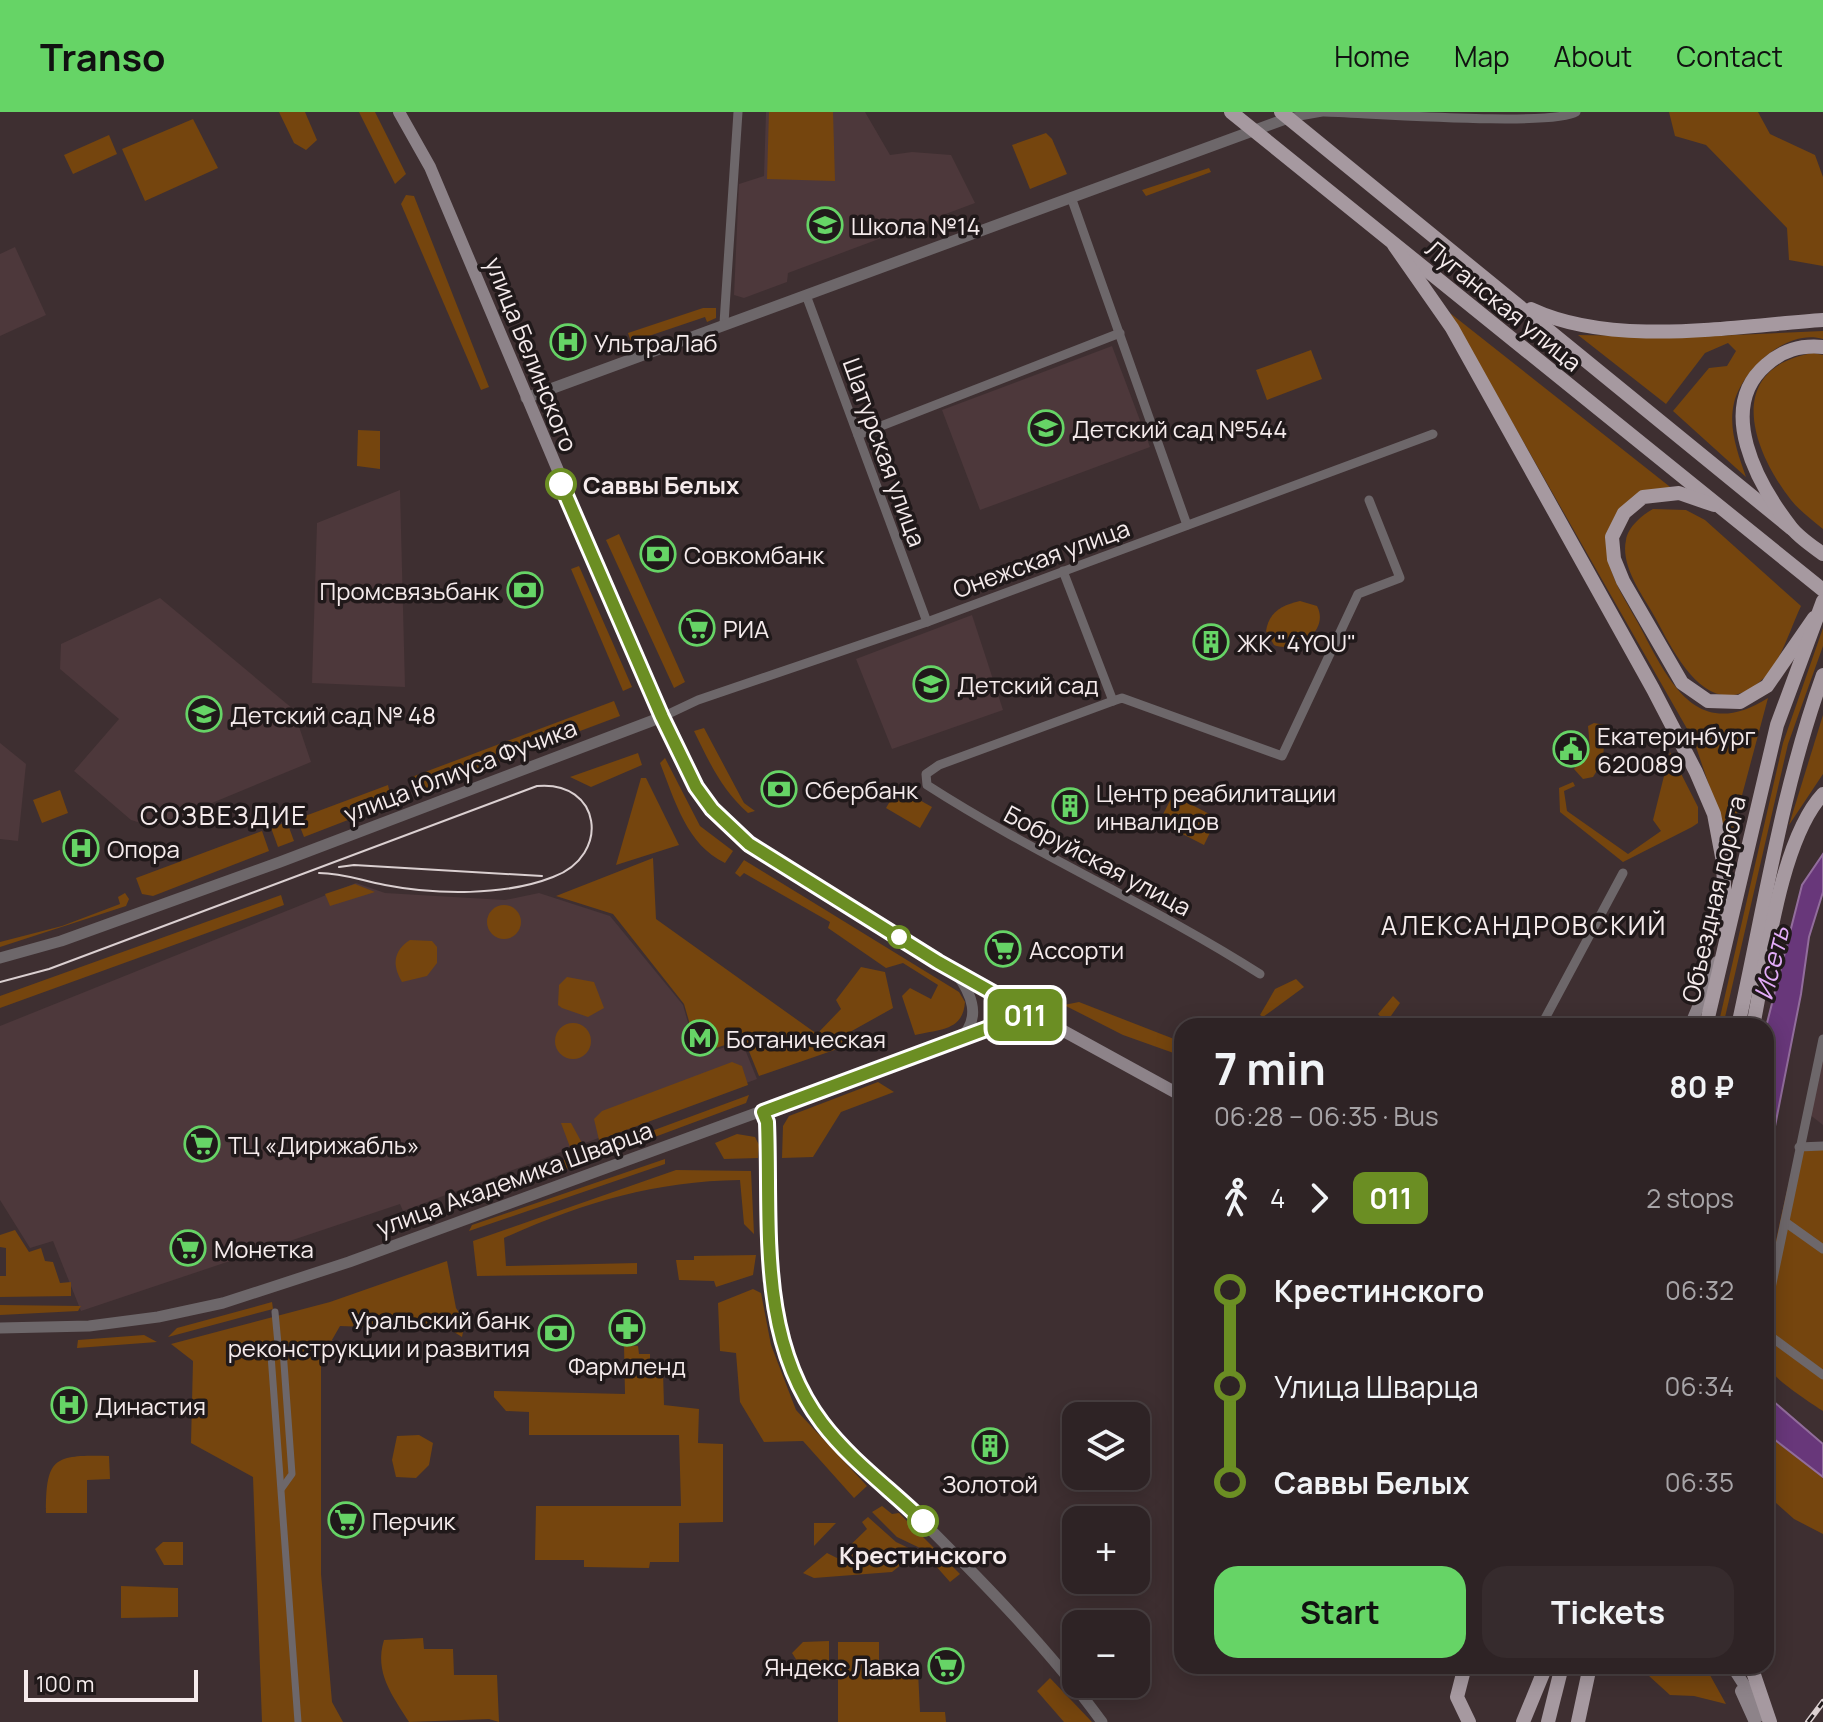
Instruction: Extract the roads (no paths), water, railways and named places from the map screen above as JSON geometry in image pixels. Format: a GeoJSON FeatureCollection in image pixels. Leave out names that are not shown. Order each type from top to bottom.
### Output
{"type":"FeatureCollection","features":[{"type":"Feature","properties":{"kind":"main road","name":"улица Белинского"},"geometry":{"type":"LineString","coordinates":[[399,112],[430,167],[662,717],[696,787],[728,826],[749,844],[955,972],[1174,1091]]}},
{"type":"Feature","properties":{"kind":"main road","name":"Луганская улица"},"geometry":{"type":"LineString","coordinates":[[1231,112],[1823,590]]}},
{"type":"Feature","properties":{"kind":"main road","name":"Луганская улица"},"geometry":{"type":"LineString","coordinates":[[1285,115],[1823,554]]}},
{"type":"Feature","properties":{"kind":"main road"},"geometry":{"type":"LineString","coordinates":[[1394,245],[1452,328],[1696,772],[1714,814],[1723,862],[1726,935]]}},
{"type":"Feature","properties":{"kind":"main road"},"geometry":{"type":"LineString","coordinates":[[1489,282],[1546,316],[1602,328],[1676,330],[1823,320]]}},
{"type":"Feature","properties":{"kind":"main road"},"geometry":{"type":"LineString","coordinates":[[1791,528],[1746,444],[1742,397],[1755,374],[1777,356],[1800,347],[1823,347]]}},
{"type":"Feature","properties":{"kind":"main road"},"geometry":{"type":"LineString","coordinates":[[1721,507],[1679,493],[1655,494],[1634,503],[1614,530],[1612,551],[1623,581],[1682,683],[1708,701],[1740,702],[1767,686],[1814,618]]}},
{"type":"Feature","properties":{"kind":"main road","name":"Объездная дорога"},"geometry":{"type":"LineString","coordinates":[[1708,1018],[1777,725],[1814,618],[1823,601]]}},
{"type":"Feature","properties":{"kind":"main road"},"geometry":{"type":"LineString","coordinates":[[1740,1018],[1781,823],[1805,726],[1823,675]]}},
{"type":"Feature","properties":{"kind":"main road"},"geometry":{"type":"LineString","coordinates":[[1755,1018],[1784,880],[1801,827],[1823,794]]}},
{"type":"Feature","properties":{"kind":"main road"},"geometry":{"type":"LineString","coordinates":[[1693,1018],[1722,952]]}},
{"type":"Feature","properties":{"kind":"main road"},"geometry":{"type":"LineString","coordinates":[[1156,1080],[1174,1084]]}},
{"type":"Feature","properties":{"kind":"main road"},"geometry":{"type":"LineString","coordinates":[[1463,1674],[1457,1697],[1469,1722]]}},
{"type":"Feature","properties":{"kind":"main road"},"geometry":{"type":"LineString","coordinates":[[1523,1722],[1543,1674]]}},
{"type":"Feature","properties":{"kind":"main road"},"geometry":{"type":"LineString","coordinates":[[1548,1722],[1560,1674]]}},
{"type":"Feature","properties":{"kind":"main road"},"geometry":{"type":"LineString","coordinates":[[1578,1722],[1588,1674]]}},
{"type":"Feature","properties":{"kind":"main road"},"geometry":{"type":"LineString","coordinates":[[1734,1674],[1755,1722]]}},
{"type":"Feature","properties":{"kind":"main road"},"geometry":{"type":"LineString","coordinates":[[1736,1674],[1769,1722]]}},
{"type":"Feature","properties":{"kind":"main road"},"geometry":{"type":"LineString","coordinates":[[1754,1674],[1769,1722]]}},
{"type":"Feature","properties":{"kind":"street"},"geometry":{"type":"LineString","coordinates":[[724,323],[738,112]]}},
{"type":"Feature","properties":{"kind":"street"},"geometry":{"type":"LineString","coordinates":[[526,398],[1230,137],[1256,132],[1285,115],[1323,112],[1532,119],[1568,117],[1576,112]]}},
{"type":"Feature","properties":{"kind":"street"},"geometry":{"type":"LineString","coordinates":[[1071,197],[1187,525]]}},
{"type":"Feature","properties":{"kind":"street","name":"Шатурская улица"},"geometry":{"type":"LineString","coordinates":[[806,295],[927,622]]}},
{"type":"Feature","properties":{"kind":"street"},"geometry":{"type":"LineString","coordinates":[[858,435],[1120,333]]}},
{"type":"Feature","properties":{"kind":"street","name":"Онежская улица"},"geometry":{"type":"LineString","coordinates":[[662,717],[698,700],[927,622],[1433,434]]}},
{"type":"Feature","properties":{"kind":"street"},"geometry":{"type":"LineString","coordinates":[[1063,571],[1113,701],[1122,698],[1282,756],[1358,594],[1400,578],[1369,500]]}},
{"type":"Feature","properties":{"kind":"street","name":"Бобруйская улица"},"geometry":{"type":"LineString","coordinates":[[1113,701],[939,765],[926,774],[927,785],[980,819],[1147,911],[1200,936],[1260,974]]}},
{"type":"Feature","properties":{"kind":"street","name":"улица Юлиуса Фучика"},"geometry":{"type":"LineString","coordinates":[[0,958],[61,941],[266,867],[662,717]]}},
{"type":"Feature","properties":{"kind":"street"},"geometry":{"type":"LineString","coordinates":[[1545,1018],[1623,873]]}},
{"type":"Feature","properties":{"kind":"street"},"geometry":{"type":"LineString","coordinates":[[955,972],[967,988],[973,1006],[971,1025],[956,1042]]}},
{"type":"Feature","properties":{"kind":"street","name":"улица Академика Шварца"},"geometry":{"type":"LineString","coordinates":[[0,1328],[89,1326],[158,1317],[223,1303],[349,1262],[1029,1013]]}},
{"type":"Feature","properties":{"kind":"street"},"geometry":{"type":"LineString","coordinates":[[1774,1274],[1823,1039]]}},
{"type":"Feature","properties":{"kind":"street"},"geometry":{"type":"LineString","coordinates":[[763,1112],[767,1122],[775,1317],[784,1355],[803,1394],[836,1439],[923,1521],[1042,1647],[1102,1722]]}},
{"type":"Feature","properties":{"kind":"street"},"geometry":{"type":"LineString","coordinates":[[1799,1147],[1823,1146]]}},
{"type":"Feature","properties":{"kind":"street"},"geometry":{"type":"LineString","coordinates":[[1785,1222],[1823,1249]]}},
{"type":"Feature","properties":{"kind":"street"},"geometry":{"type":"LineString","coordinates":[[275,1312],[278,1344],[271,1355],[298,1722]]}},
{"type":"Feature","properties":{"kind":"street"},"geometry":{"type":"LineString","coordinates":[[1774,1339],[1823,1375]]}},
{"type":"Feature","properties":{"kind":"tram line"},"geometry":{"type":"LineString","coordinates":[[0,982],[49,969],[537,786],[558,787],[575,795],[586,806],[591,821],[591,837],[584,853],[572,867],[553,877],[514,888],[470,892],[426,891],[319,873]]}},
{"type":"Feature","properties":{"kind":"tram line"},"geometry":{"type":"LineString","coordinates":[[339,867],[354,865],[542,876]]}},
{"type":"Feature","properties":{"kind":"railway"},"geometry":{"type":"LineString","coordinates":[[1808,1722],[1823,1702]]}},
{"type":"Feature","properties":{"kind":"place","name":"Школа №14"},"geometry":{"type":"Point","coordinates":[825,225]}},
{"type":"Feature","properties":{"kind":"place","name":"УльтраЛаб"},"geometry":{"type":"Point","coordinates":[568,342]}},
{"type":"Feature","properties":{"kind":"place","name":"Детский сад №544"},"geometry":{"type":"Point","coordinates":[1046,428]}},
{"type":"Feature","properties":{"kind":"place","name":"Саввы Белых"},"geometry":{"type":"Point","coordinates":[561,484]}},
{"type":"Feature","properties":{"kind":"place","name":"Совкомбанк"},"geometry":{"type":"Point","coordinates":[658,554]}},
{"type":"Feature","properties":{"kind":"place","name":"Промсвязьбанк"},"geometry":{"type":"Point","coordinates":[525,590]}},
{"type":"Feature","properties":{"kind":"place","name":"РИА"},"geometry":{"type":"Point","coordinates":[697,628]}},
{"type":"Feature","properties":{"kind":"place","name":"ЖК \"4YOU\""},"geometry":{"type":"Point","coordinates":[1211,642]}},
{"type":"Feature","properties":{"kind":"place","name":"Детский сад"},"geometry":{"type":"Point","coordinates":[931,684]}},
{"type":"Feature","properties":{"kind":"place","name":"Детский сад № 48"},"geometry":{"type":"Point","coordinates":[204,714]}},
{"type":"Feature","properties":{"kind":"place","name":"Екатеринбург 620089"},"geometry":{"type":"Point","coordinates":[1571,749]}},
{"type":"Feature","properties":{"kind":"place","name":"Сбербанк"},"geometry":{"type":"Point","coordinates":[779,789]}},
{"type":"Feature","properties":{"kind":"place","name":"Центр реабилитации инвалидов"},"geometry":{"type":"Point","coordinates":[1070,806]}},
{"type":"Feature","properties":{"kind":"place","name":"Опора"},"geometry":{"type":"Point","coordinates":[81,848]}},
{"type":"Feature","properties":{"kind":"place","name":"Ассорти"},"geometry":{"type":"Point","coordinates":[1003,949]}},
{"type":"Feature","properties":{"kind":"place","name":"Ботаническая"},"geometry":{"type":"Point","coordinates":[700,1038]}},
{"type":"Feature","properties":{"kind":"place","name":"ТЦ «Дирижабль»"},"geometry":{"type":"Point","coordinates":[202,1144]}},
{"type":"Feature","properties":{"kind":"place","name":"Монетка"},"geometry":{"type":"Point","coordinates":[188,1248]}},
{"type":"Feature","properties":{"kind":"place","name":"Фармленд"},"geometry":{"type":"Point","coordinates":[627,1328]}},
{"type":"Feature","properties":{"kind":"place","name":"Уральский банк реконструкции и развития"},"geometry":{"type":"Point","coordinates":[556,1333]}},
{"type":"Feature","properties":{"kind":"place","name":"Династия"},"geometry":{"type":"Point","coordinates":[69,1405]}},
{"type":"Feature","properties":{"kind":"place","name":"Золотой"},"geometry":{"type":"Point","coordinates":[990,1446]}},
{"type":"Feature","properties":{"kind":"place","name":"Перчик"},"geometry":{"type":"Point","coordinates":[346,1520]}},
{"type":"Feature","properties":{"kind":"place","name":"Крестинского"},"geometry":{"type":"Point","coordinates":[923,1521]}},
{"type":"Feature","properties":{"kind":"place","name":"Яндекс Лавка"},"geometry":{"type":"Point","coordinates":[946,1666]}},
{"type":"Feature","properties":{"kind":"district","name":"СОЗВЕЗДИЕ"},"geometry":{"type":"Point","coordinates":[224,815]}},
{"type":"Feature","properties":{"kind":"district","name":"АЛЕКСАНДРОВСКИЙ"},"geometry":{"type":"Point","coordinates":[1524,925]}},
{"type":"Feature","properties":{"kind":"water label","name":"Исеть"},"geometry":{"type":"Point","coordinates":[1771,963]}}]}
